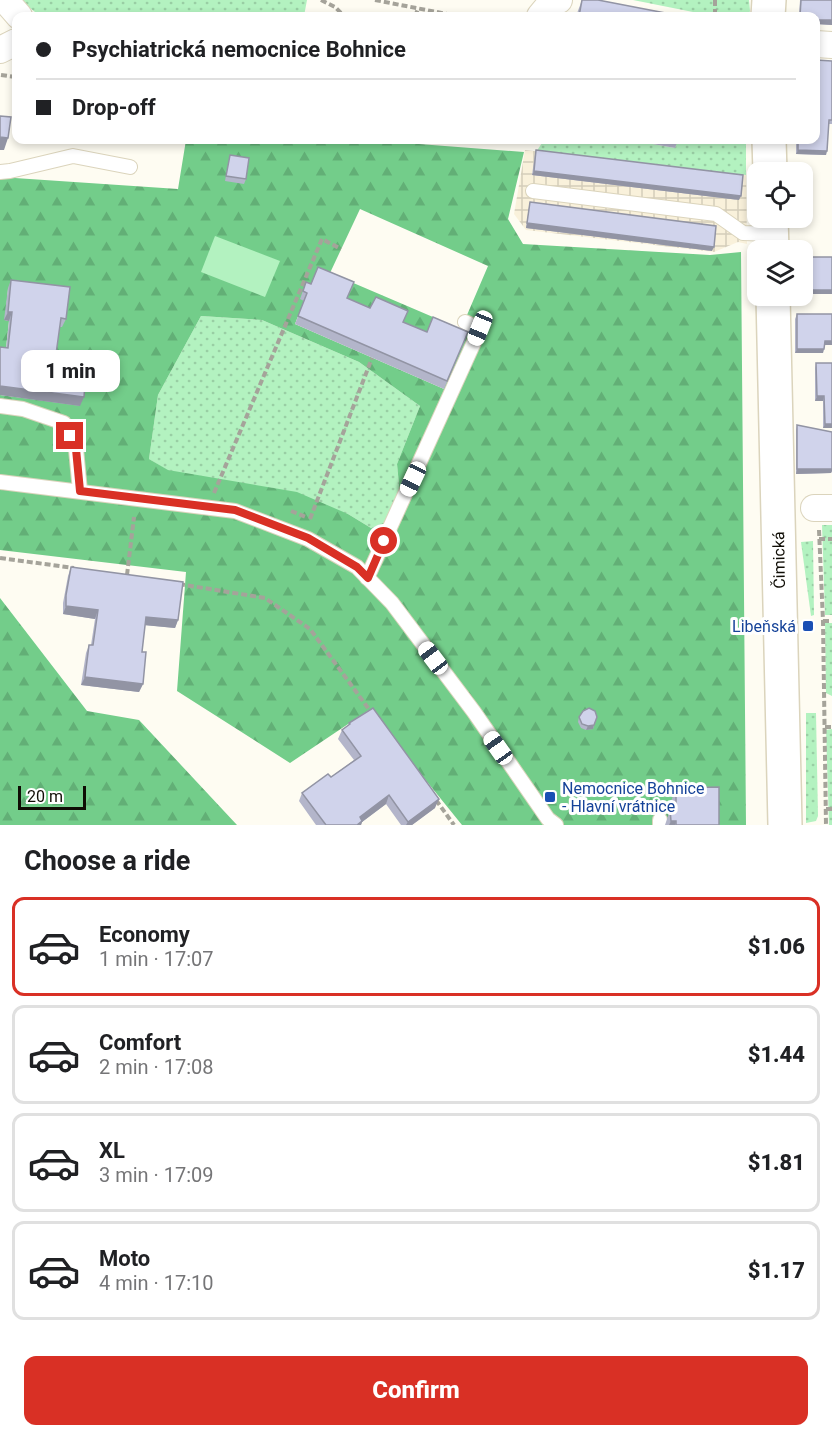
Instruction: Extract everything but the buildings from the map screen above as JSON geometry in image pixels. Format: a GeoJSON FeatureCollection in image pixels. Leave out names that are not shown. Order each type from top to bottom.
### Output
{"type":"FeatureCollection","features":[{"type":"Feature","properties":{"kind":"street"},"geometry":{"type":"LineString","coordinates":[[5,0],[16,12]]}},
{"type":"Feature","properties":{"kind":"street"},"geometry":{"type":"LineString","coordinates":[[543,12],[550,4],[559,0]]}},
{"type":"Feature","properties":{"kind":"street"},"geometry":{"type":"LineString","coordinates":[[769,144],[770,162]]}},
{"type":"Feature","properties":{"kind":"street","name":"Čimická"},"geometry":{"type":"LineString","coordinates":[[773,306],[785,825]]}},
{"type":"Feature","properties":{"kind":"lane"},"geometry":{"type":"LineString","coordinates":[[0,172],[73,156],[130,167]]}},
{"type":"Feature","properties":{"kind":"lane"},"geometry":{"type":"LineString","coordinates":[[533,191],[716,214],[743,233],[771,234]]}},
{"type":"Feature","properties":{"kind":"lane"},"geometry":{"type":"LineString","coordinates":[[368,578],[480,328],[465,322]]}},
{"type":"Feature","properties":{"kind":"lane"},"geometry":{"type":"LineString","coordinates":[[0,406],[24,409],[64,423],[76,449],[80,491]]}},
{"type":"Feature","properties":{"kind":"lane"},"geometry":{"type":"LineString","coordinates":[[0,482],[235,510],[308,538],[357,567],[392,603],[474,712],[549,823]]}},
{"type":"Feature","properties":{"kind":"path"},"geometry":{"type":"LineString","coordinates":[[321,0],[340,12]]}},
{"type":"Feature","properties":{"kind":"path"},"geometry":{"type":"LineString","coordinates":[[375,0],[435,12]]}},
{"type":"Feature","properties":{"kind":"path"},"geometry":{"type":"LineString","coordinates":[[203,492],[214,494],[322,239],[341,249]]}},
{"type":"Feature","properties":{"kind":"path"},"geometry":{"type":"LineString","coordinates":[[310,519],[372,358]]}},
{"type":"Feature","properties":{"kind":"path"},"geometry":{"type":"LineString","coordinates":[[127,575],[136,498]]}},
{"type":"Feature","properties":{"kind":"path"},"geometry":{"type":"LineString","coordinates":[[822,508],[819,538],[823,621],[826,825]]}},
{"type":"Feature","properties":{"kind":"path"},"geometry":{"type":"LineString","coordinates":[[819,538],[832,538]]}},
{"type":"Feature","properties":{"kind":"path"},"geometry":{"type":"LineString","coordinates":[[0,558],[81,569]]}},
{"type":"Feature","properties":{"kind":"path"},"geometry":{"type":"LineString","coordinates":[[116,574],[138,577]]}},
{"type":"Feature","properties":{"kind":"path"},"geometry":{"type":"LineString","coordinates":[[173,583],[265,598],[283,610],[310,629],[376,719]]}},
{"type":"Feature","properties":{"kind":"path"},"geometry":{"type":"LineString","coordinates":[[823,621],[832,621]]}},
{"type":"Feature","properties":{"kind":"path"},"geometry":{"type":"LineString","coordinates":[[824,699],[832,698]]}},
{"type":"Feature","properties":{"kind":"path"},"geometry":{"type":"LineString","coordinates":[[825,727],[832,727]]}},
{"type":"Feature","properties":{"kind":"path"},"geometry":{"type":"LineString","coordinates":[[433,796],[454,825]]}},
{"type":"Feature","properties":{"kind":"path"},"geometry":{"type":"LineString","coordinates":[[826,809],[832,809]]}},
{"type":"Feature","properties":{"kind":"shaded area"},"geometry":{"type":"Polygon","coordinates":[[[525,150],[746,175],[747,244],[738,242],[714,252],[526,230],[514,214],[525,150]]]}},
{"type":"Feature","properties":{"kind":"green space"},"geometry":{"type":"Polygon","coordinates":[[[20,0],[307,0],[305,12],[35,12],[20,0]]]}},
{"type":"Feature","properties":{"kind":"green space"},"geometry":{"type":"Polygon","coordinates":[[[633,0],[749,0],[750,12],[693,12],[633,0]]]}},
{"type":"Feature","properties":{"kind":"green space"},"geometry":{"type":"Polygon","coordinates":[[[185,144],[419,144],[524,152],[508,219],[523,244],[710,255],[741,252],[746,825],[462,825],[369,710],[290,763],[177,691],[186,572],[0,550],[0,395],[80,405],[52,362],[58,327],[62,327],[8,289],[5,320],[9,321],[5,357],[0,356],[0,177],[178,189],[185,144]],[[360,209],[330,273],[461,329],[488,266],[360,209]],[[304,301],[295,324],[444,389],[424,341],[367,316],[304,301]],[[201,316],[158,395],[149,459],[168,470],[297,492],[348,514],[371,528],[395,518],[400,495],[397,464],[420,406],[359,362],[262,320],[201,316]]]}},
{"type":"Feature","properties":{"kind":"green space"},"geometry":{"type":"Polygon","coordinates":[[[541,144],[652,144],[675,148],[676,144],[746,144],[746,175],[536,152],[541,144]]]}},
{"type":"Feature","properties":{"kind":"green space"},"geometry":{"type":"Polygon","coordinates":[[[215,236],[280,261],[265,297],[201,272],[215,236]]]}},
{"type":"Feature","properties":{"kind":"green space"},"geometry":{"type":"Polygon","coordinates":[[[201,316],[262,320],[359,362],[420,406],[397,464],[400,495],[395,518],[371,528],[348,514],[167,470],[149,459],[158,395],[201,316]]]}},
{"type":"Feature","properties":{"kind":"green space"},"geometry":{"type":"Polygon","coordinates":[[[822,525],[832,525],[832,615],[825,615],[822,525]]]}},
{"type":"Feature","properties":{"kind":"green space"},"geometry":{"type":"Polygon","coordinates":[[[813,541],[814,615],[811,616],[801,542],[813,541]]]}},
{"type":"Feature","properties":{"kind":"green space"},"geometry":{"type":"Polygon","coordinates":[[[0,598],[87,711],[139,720],[237,825],[0,825],[0,598]]]}},
{"type":"Feature","properties":{"kind":"green space"},"geometry":{"type":"Polygon","coordinates":[[[825,623],[832,623],[832,696],[826,693],[825,623]]]}},
{"type":"Feature","properties":{"kind":"green space"},"geometry":{"type":"Polygon","coordinates":[[[806,713],[816,713],[818,816],[816,821],[806,823],[806,713]]]}},
{"type":"Feature","properties":{"kind":"green space"},"geometry":{"type":"Polygon","coordinates":[[[832,729],[832,825],[829,825],[826,730],[832,729]]]}},
{"type":"Feature","properties":{"kind":"place","name":"Libeňská"},"geometry":{"type":"Point","coordinates":[808,626]}},
{"type":"Feature","properties":{"kind":"place","name":"Nemocnice Bohnice - Hlavní vrátnice"},"geometry":{"type":"Point","coordinates":[550,797]}},
{"type":"Feature","properties":{"kind":"route"},"geometry":{"type":"LineString","coordinates":[[70,436],[76,449],[80,491],[235,510],[308,538],[357,567],[368,578],[384,541]]}}]}
